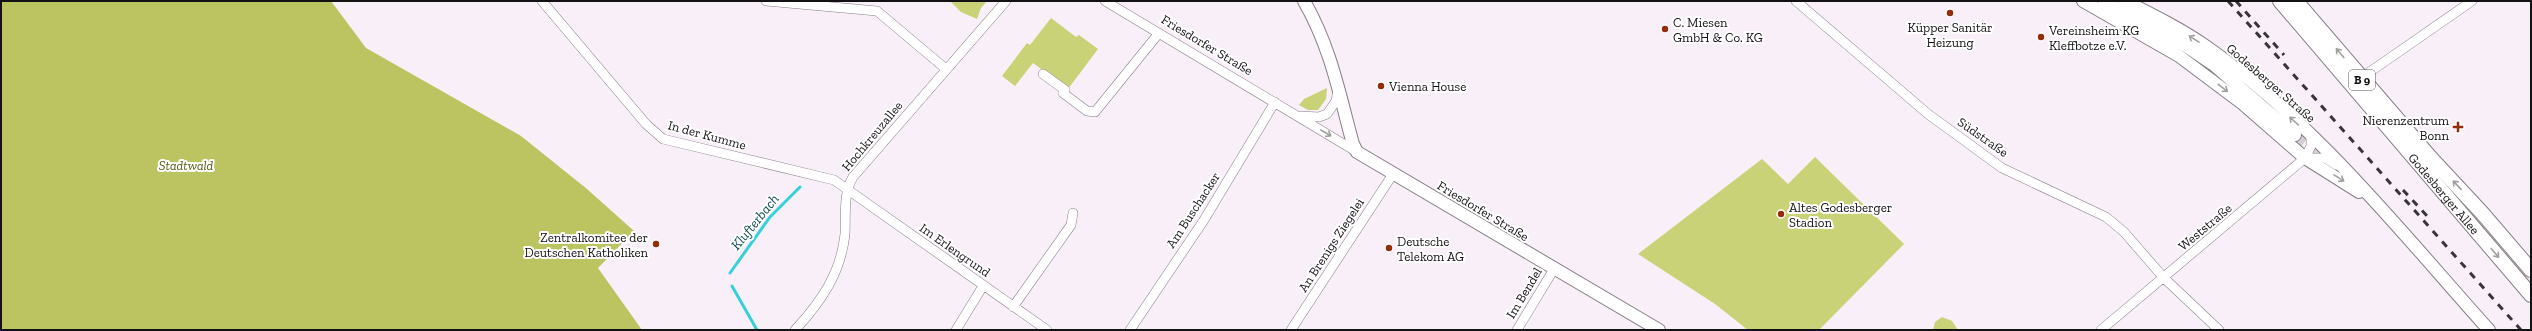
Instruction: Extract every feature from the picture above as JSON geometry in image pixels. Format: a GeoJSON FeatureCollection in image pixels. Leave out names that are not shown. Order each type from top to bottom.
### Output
{"type":"FeatureCollection","features":[{"type":"Feature","properties":{"kind":"main road","name":"Godesberger Allee"},"geometry":{"type":"LineString","coordinates":[[2280,1],[2531,295]]}},
{"type":"Feature","properties":{"kind":"main road","name":"Godesberger Allee"},"geometry":{"type":"LineString","coordinates":[[2296,1],[2430,157],[2484,214],[2531,270]]}},
{"type":"Feature","properties":{"kind":"street","name":"In der Kumme"},"geometry":{"type":"LineString","coordinates":[[542,1],[646,124],[662,138],[829,178],[848,191]]}},
{"type":"Feature","properties":{"kind":"street"},"geometry":{"type":"LineString","coordinates":[[766,1],[877,11],[946,69]]}},
{"type":"Feature","properties":{"kind":"street","name":"Hochkreuzallee"},"geometry":{"type":"LineString","coordinates":[[799,329],[824,295],[839,262],[845,233],[848,191],[854,177],[1006,1]]}},
{"type":"Feature","properties":{"kind":"street","name":"Friesdorfer Straße"},"geometry":{"type":"LineString","coordinates":[[1105,1],[1393,174],[1659,330]]}},
{"type":"Feature","properties":{"kind":"street"},"geometry":{"type":"LineString","coordinates":[[1304,1],[1320,30],[1339,86],[1353,144],[1357,152]]}},
{"type":"Feature","properties":{"kind":"street","name":"Südstraße"},"geometry":{"type":"LineString","coordinates":[[1796,1],[1928,114],[2002,168],[2106,217],[2124,232],[2164,278],[2219,330]]}},
{"type":"Feature","properties":{"kind":"street","name":"Godesberger Straße"},"geometry":{"type":"LineString","coordinates":[[2083,1],[2179,56],[2203,72],[2305,158],[2355,188],[2381,208]]}},
{"type":"Feature","properties":{"kind":"street","name":"Godesberger Straße"},"geometry":{"type":"LineString","coordinates":[[2104,1],[2179,42],[2214,65],[2295,135]]}},
{"type":"Feature","properties":{"kind":"street","name":"Godesberger Straße"},"geometry":{"type":"LineString","coordinates":[[2125,1],[2165,22],[2206,47],[2244,75],[2349,173],[2489,330]]}},
{"type":"Feature","properties":{"kind":"street"},"geometry":{"type":"LineString","coordinates":[[2361,78],[2472,1]]}},
{"type":"Feature","properties":{"kind":"street"},"geometry":{"type":"LineString","coordinates":[[1043,74],[1065,90],[1063,93],[1084,109],[1095,112],[1159,33]]}},
{"type":"Feature","properties":{"kind":"street"},"geometry":{"type":"LineString","coordinates":[[1294,115],[1308,117],[1327,114],[1336,100],[1339,86]]}},
{"type":"Feature","properties":{"kind":"street","name":"Am Buschacker"},"geometry":{"type":"LineString","coordinates":[[1130,330],[1204,220],[1275,102]]}},
{"type":"Feature","properties":{"kind":"street"},"geometry":{"type":"LineString","coordinates":[[2305,158],[2311,146],[2310,136]]}},
{"type":"Feature","properties":{"kind":"street","name":"Weststraße"},"geometry":{"type":"LineString","coordinates":[[2101,330],[2305,158]]}},
{"type":"Feature","properties":{"kind":"street","name":"Godesberger Straße"},"geometry":{"type":"LineString","coordinates":[[2305,158],[2325,158],[2349,173]]}},
{"type":"Feature","properties":{"kind":"street","name":"An Brenigs Ziegelei"},"geometry":{"type":"LineString","coordinates":[[1291,330],[1393,174]]}},
{"type":"Feature","properties":{"kind":"street","name":"Im Erlengrund"},"geometry":{"type":"LineString","coordinates":[[848,191],[1047,330]]}},
{"type":"Feature","properties":{"kind":"street"},"geometry":{"type":"LineString","coordinates":[[1013,307],[1071,225],[1073,213]]}},
{"type":"Feature","properties":{"kind":"street","name":"Im Bendel"},"geometry":{"type":"LineString","coordinates":[[1517,330],[1554,269]]}},
{"type":"Feature","properties":{"kind":"street"},"geometry":{"type":"LineString","coordinates":[[956,330],[983,286]]}},
{"type":"Feature","properties":{"kind":"green space","name":"Stadtwald"},"geometry":{"type":"Polygon","coordinates":[[[1,1],[331,1],[366,48],[521,136],[587,189],[634,231],[598,268],[642,330],[1,330],[1,1]]]}},
{"type":"Feature","properties":{"kind":"green space"},"geometry":{"type":"Polygon","coordinates":[[[950,1],[987,1],[981,8],[977,19],[961,12],[950,1]]]}},
{"type":"Feature","properties":{"kind":"green space"},"geometry":{"type":"Polygon","coordinates":[[[1051,18],[1076,37],[1079,35],[1098,49],[1068,89],[1033,63],[1015,86],[1002,76],[1027,43],[1030,45],[1051,18]]]}},
{"type":"Feature","properties":{"kind":"green space"},"geometry":{"type":"Polygon","coordinates":[[[1327,88],[1326,99],[1318,110],[1308,110],[1299,105],[1304,99],[1327,88]]]}},
{"type":"Feature","properties":{"kind":"green space","name":"Altes Godesberger Stadion"},"geometry":{"type":"Polygon","coordinates":[[[1815,157],[1904,244],[1819,330],[1748,330],[1715,304],[1638,254],[1762,159],[1788,184],[1815,157]]]}},
{"type":"Feature","properties":{"kind":"green space"},"geometry":{"type":"Polygon","coordinates":[[[1942,317],[1952,321],[1958,330],[1933,330],[1935,322],[1942,317]]]}},
{"type":"Feature","properties":{"kind":"waterway","name":"Klufterbach"},"geometry":{"type":"LineString","coordinates":[[730,273],[770,217],[800,187]]}},
{"type":"Feature","properties":{"kind":"waterway","name":"Klufterbach"},"geometry":{"type":"LineString","coordinates":[[732,286],[757,330]]}},
{"type":"Feature","properties":{"kind":"tunnel"},"geometry":{"type":"LineString","coordinates":[[2295,135],[2330,164]]}},
{"type":"Feature","properties":{"kind":"railway"},"geometry":{"type":"LineString","coordinates":[[2228,1],[2521,330]]}},
{"type":"Feature","properties":{"kind":"railway"},"geometry":{"type":"LineString","coordinates":[[2236,1],[2284,55]]}},
{"type":"Feature","properties":{"kind":"railway"},"geometry":{"type":"LineString","coordinates":[[2403,190],[2429,218]]}},
{"type":"Feature","properties":{"kind":"place","name":"Küpper Sanitär Heizung"},"geometry":{"type":"Point","coordinates":[1950,13]}},
{"type":"Feature","properties":{"kind":"place","name":"C. Miesen GmbH & Co. KG"},"geometry":{"type":"Point","coordinates":[1665,29]}},
{"type":"Feature","properties":{"kind":"place","name":"Vereinsheim KG Kleffbotze e.V."},"geometry":{"type":"Point","coordinates":[2041,37]}},
{"type":"Feature","properties":{"kind":"place","name":"Vienna House"},"geometry":{"type":"Point","coordinates":[1381,86]}},
{"type":"Feature","properties":{"kind":"place","name":"Nierenzentrum Bonn"},"geometry":{"type":"Point","coordinates":[2458,127]}},
{"type":"Feature","properties":{"kind":"place","name":"Altes Godesberger Stadion"},"geometry":{"type":"Point","coordinates":[1781,214]}},
{"type":"Feature","properties":{"kind":"place","name":"Zentralkomitee der Deutschen Katholiken"},"geometry":{"type":"Point","coordinates":[656,244]}},
{"type":"Feature","properties":{"kind":"place","name":"Deutsche Telekom AG"},"geometry":{"type":"Point","coordinates":[1389,248]}}]}
